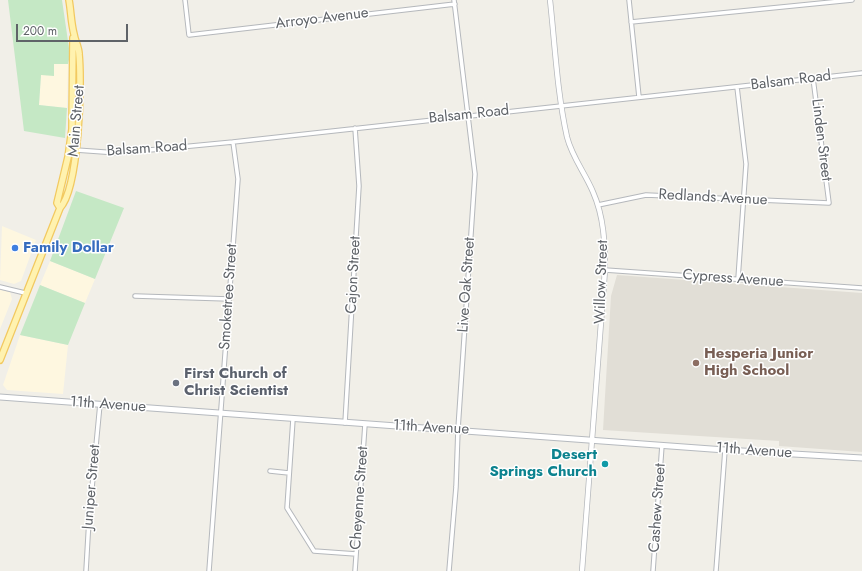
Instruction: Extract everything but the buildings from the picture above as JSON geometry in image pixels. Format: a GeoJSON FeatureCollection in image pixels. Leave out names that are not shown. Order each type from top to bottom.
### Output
{"type":"FeatureCollection","features":[{"type":"Feature","properties":{"kind":"main road","name":"Main Street"},"geometry":{"type":"LineString","coordinates":[[0,360],[60,208],[64,203],[76,150],[80,100],[80,67],[79,51],[74,33],[69,0]]}},
{"type":"Feature","properties":{"kind":"main road","name":"Main Street"},"geometry":{"type":"LineString","coordinates":[[60,208],[57,203],[68,157],[73,106],[74,33]]}},
{"type":"Feature","properties":{"kind":"main road"},"geometry":{"type":"LineString","coordinates":[[73,106],[75,117],[74,144],[76,150]]}},
{"type":"Feature","properties":{"kind":"main road","name":"11th Avenue"},"geometry":{"type":"LineString","coordinates":[[0,397],[345,423],[458,429],[725,450],[862,458]]}},
{"type":"Feature","properties":{"kind":"street","name":"Arroyo Avenue"},"geometry":{"type":"LineString","coordinates":[[185,0],[188,35],[455,2]]}},
{"type":"Feature","properties":{"kind":"street","name":"Willow Street"},"geometry":{"type":"LineString","coordinates":[[550,0],[562,106],[570,145],[598,205],[604,233],[605,270],[582,571]]}},
{"type":"Feature","properties":{"kind":"street"},"geometry":{"type":"LineString","coordinates":[[629,0],[639,97]]}},
{"type":"Feature","properties":{"kind":"street"},"geometry":{"type":"LineString","coordinates":[[631,22],[852,0]]}},
{"type":"Feature","properties":{"kind":"street","name":"Live Oak Street"},"geometry":{"type":"LineString","coordinates":[[449,571],[456,487],[458,429],[475,174],[455,2]]}},
{"type":"Feature","properties":{"kind":"street","name":"Balsam Road"},"geometry":{"type":"LineString","coordinates":[[76,150],[118,153],[233,142],[468,115],[862,73]]}},
{"type":"Feature","properties":{"kind":"street","name":"Linden Street"},"geometry":{"type":"LineString","coordinates":[[813,78],[829,203]]}},
{"type":"Feature","properties":{"kind":"street"},"geometry":{"type":"LineString","coordinates":[[737,87],[746,164],[738,279]]}},
{"type":"Feature","properties":{"kind":"street","name":"Cajon Street"},"geometry":{"type":"LineString","coordinates":[[345,423],[359,186],[355,128]]}},
{"type":"Feature","properties":{"kind":"street","name":"Smoketree Street"},"geometry":{"type":"LineString","coordinates":[[209,571],[238,179],[233,142]]}},
{"type":"Feature","properties":{"kind":"street","name":"Redlands Avenue"},"geometry":{"type":"LineString","coordinates":[[598,205],[646,195],[829,203]]}},
{"type":"Feature","properties":{"kind":"street","name":"Cypress Avenue"},"geometry":{"type":"LineString","coordinates":[[605,270],[862,288]]}},
{"type":"Feature","properties":{"kind":"street"},"geometry":{"type":"LineString","coordinates":[[0,287],[26,293]]}},
{"type":"Feature","properties":{"kind":"street"},"geometry":{"type":"LineString","coordinates":[[135,296],[228,300]]}},
{"type":"Feature","properties":{"kind":"street","name":"Juniper Street"},"geometry":{"type":"LineString","coordinates":[[86,571],[100,404]]}},
{"type":"Feature","properties":{"kind":"street"},"geometry":{"type":"LineString","coordinates":[[293,419],[287,508],[314,551],[356,554]]}},
{"type":"Feature","properties":{"kind":"street","name":"Cheyenne Street"},"geometry":{"type":"LineString","coordinates":[[355,571],[366,424]]}},
{"type":"Feature","properties":{"kind":"street","name":"Cashew Street"},"geometry":{"type":"LineString","coordinates":[[653,571],[662,445]]}},
{"type":"Feature","properties":{"kind":"street"},"geometry":{"type":"LineString","coordinates":[[716,571],[725,450]]}},
{"type":"Feature","properties":{"kind":"street"},"geometry":{"type":"LineString","coordinates":[[270,471],[289,473]]}},
{"type":"Feature","properties":{"kind":"shaded area"},"geometry":{"type":"Polygon","coordinates":[[[54,64],[68,64],[67,108],[39,105],[41,75],[54,64]]]}},
{"type":"Feature","properties":{"kind":"shaded area"},"geometry":{"type":"Polygon","coordinates":[[[2,226],[36,240],[21,281],[14,284],[0,280],[2,226]]]}},
{"type":"Feature","properties":{"kind":"shaded area"},"geometry":{"type":"Polygon","coordinates":[[[50,261],[95,279],[85,303],[40,285],[50,261]]]}},
{"type":"Feature","properties":{"kind":"shaded area","name":"Hesperia Junior High School"},"geometry":{"type":"Polygon","coordinates":[[[617,275],[862,293],[862,452],[779,446],[779,441],[603,430],[611,296],[617,275]]]}},
{"type":"Feature","properties":{"kind":"shaded area"},"geometry":{"type":"Polygon","coordinates":[[[0,290],[10,292],[12,299],[0,329],[0,290]]]}},
{"type":"Feature","properties":{"kind":"shaded area"},"geometry":{"type":"Polygon","coordinates":[[[20,335],[68,345],[63,394],[7,390],[3,385],[20,335]]]}},
{"type":"Feature","properties":{"kind":"green space"},"geometry":{"type":"Polygon","coordinates":[[[8,0],[62,0],[70,55],[68,64],[54,64],[54,76],[41,75],[39,105],[67,108],[65,138],[24,131],[8,0]]]}},
{"type":"Feature","properties":{"kind":"green space"},"geometry":{"type":"Polygon","coordinates":[[[76,191],[124,208],[95,279],[50,261],[76,191]]]}},
{"type":"Feature","properties":{"kind":"green space"},"geometry":{"type":"Polygon","coordinates":[[[40,285],[85,303],[68,345],[20,335],[40,285]]]}},
{"type":"Feature","properties":{"kind":"place","name":"Family Dollar"},"geometry":{"type":"Point","coordinates":[15,248]}},
{"type":"Feature","properties":{"kind":"place","name":"Hesperia Junior High School"},"geometry":{"type":"Point","coordinates":[696,363]}},
{"type":"Feature","properties":{"kind":"place","name":"First Church of Christ Scientist"},"geometry":{"type":"Point","coordinates":[176,383]}},
{"type":"Feature","properties":{"kind":"place","name":"Desert Springs Church"},"geometry":{"type":"Point","coordinates":[605,464]}}]}
